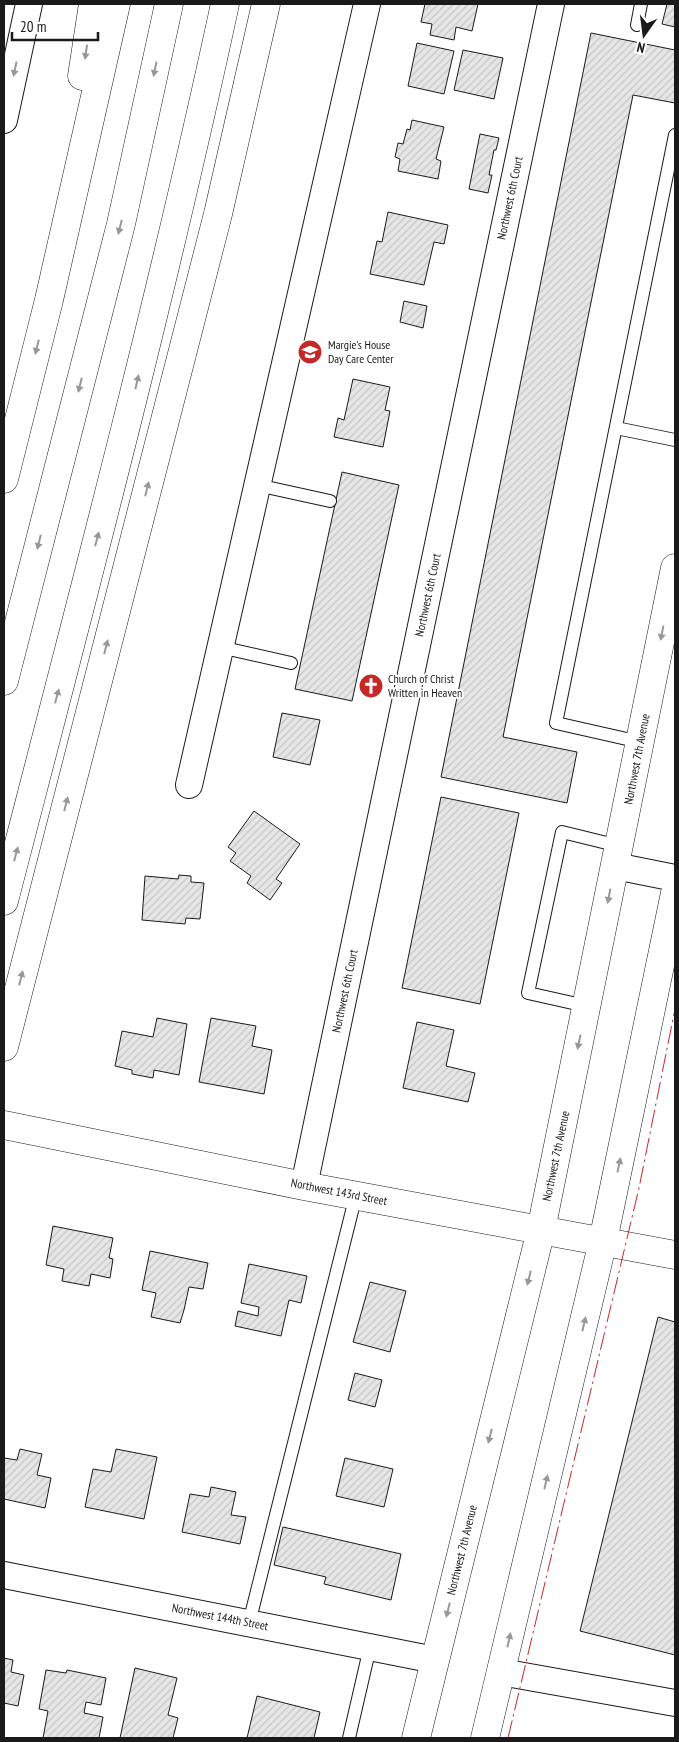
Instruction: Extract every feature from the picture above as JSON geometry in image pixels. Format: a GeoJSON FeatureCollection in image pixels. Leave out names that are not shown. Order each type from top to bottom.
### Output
{"type":"FeatureCollection","features":[{"type":"Feature","properties":{"kind":"main road"},"geometry":{"type":"LineString","coordinates":[[49,300],[93,4]]}},
{"type":"Feature","properties":{"kind":"main road"},"geometry":{"type":"LineString","coordinates":[[4,480],[49,300],[116,4]]}},
{"type":"Feature","properties":{"kind":"main road"},"geometry":{"type":"LineString","coordinates":[[4,681],[121,224],[169,4]]}},
{"type":"Feature","properties":{"kind":"main road"},"geometry":{"type":"LineString","coordinates":[[4,901],[128,419],[202,113],[225,4]]}},
{"type":"Feature","properties":{"kind":"main road"},"geometry":{"type":"LineString","coordinates":[[6,1036],[218,214],[266,4]]}},
{"type":"Feature","properties":{"kind":"main road"},"geometry":{"type":"LineString","coordinates":[[218,214],[283,4]]}},
{"type":"Feature","properties":{"kind":"main road","name":"Northwest 7th Avenue"},"geometry":{"type":"LineString","coordinates":[[416,1738],[541,1230],[675,568]]}},
{"type":"Feature","properties":{"kind":"main road"},"geometry":{"type":"LineString","coordinates":[[485,1738],[603,1241],[675,893]]}},
{"type":"Feature","properties":{"kind":"main road","name":"Northwest 143rd Street"},"geometry":{"type":"LineString","coordinates":[[4,1125],[304,1186],[675,1255]]}},
{"type":"Feature","properties":{"kind":"street"},"geometry":{"type":"LineString","coordinates":[[4,120],[29,4]]}},
{"type":"Feature","properties":{"kind":"street"},"geometry":{"type":"LineString","coordinates":[[189,784],[367,4]]}},
{"type":"Feature","properties":{"kind":"street","name":"Northwest 6th Court"},"geometry":{"type":"LineString","coordinates":[[304,1186],[551,4]]}},
{"type":"Feature","properties":{"kind":"street"},"geometry":{"type":"LineString","coordinates":[[617,856],[675,878]]}},
{"type":"Feature","properties":{"kind":"street","name":"Northwest 144th Street"},"geometry":{"type":"LineString","coordinates":[[4,1575],[435,1660]]}},
{"type":"Feature","properties":{"kind":"street"},"geometry":{"type":"LineString","coordinates":[[501,1672],[675,1703]]}},
{"type":"Feature","properties":{"kind":"lane"},"geometry":{"type":"LineString","coordinates":[[637,25],[642,4]]}},
{"type":"Feature","properties":{"kind":"lane"},"geometry":{"type":"LineString","coordinates":[[640,742],[556,723],[675,135]]}},
{"type":"Feature","properties":{"kind":"lane"},"geometry":{"type":"LineString","coordinates":[[616,428],[675,440]]}},
{"type":"Feature","properties":{"kind":"lane"},"geometry":{"type":"LineString","coordinates":[[257,485],[330,501]]}},
{"type":"Feature","properties":{"kind":"lane"},"geometry":{"type":"LineString","coordinates":[[220,647],[291,663]]}},
{"type":"Feature","properties":{"kind":"lane"},"geometry":{"type":"LineString","coordinates":[[586,1006],[528,993],[562,832],[617,856]]}},
{"type":"Feature","properties":{"kind":"lane"},"geometry":{"type":"LineString","coordinates":[[249,1623],[356,1196]]}},
{"type":"Feature","properties":{"kind":"lane"},"geometry":{"type":"LineString","coordinates":[[349,1738],[370,1647]]}},
{"type":"Feature","properties":{"kind":"building"},"geometry":{"type":"Polygon","coordinates":[[[425,4],[478,4],[472,31],[456,27],[454,40],[430,35],[432,24],[421,22],[425,4]]]}},
{"type":"Feature","properties":{"kind":"building"},"geometry":{"type":"Polygon","coordinates":[[[667,4],[675,4],[675,27],[662,24],[667,4]]]}},
{"type":"Feature","properties":{"kind":"building"},"geometry":{"type":"Polygon","coordinates":[[[591,33],[675,50],[675,103],[633,95],[503,737],[577,752],[567,803],[441,777],[591,33]]]}},
{"type":"Feature","properties":{"kind":"building"},"geometry":{"type":"Polygon","coordinates":[[[417,43],[454,51],[444,94],[408,86],[417,43]]]}},
{"type":"Feature","properties":{"kind":"building"},"geometry":{"type":"Polygon","coordinates":[[[463,50],[503,58],[494,99],[454,90],[463,50]]]}},
{"type":"Feature","properties":{"kind":"building"},"geometry":{"type":"Polygon","coordinates":[[[412,120],[444,127],[436,159],[441,161],[438,179],[398,171],[400,159],[395,157],[398,143],[403,144],[407,129],[410,130],[412,120]]]}},
{"type":"Feature","properties":{"kind":"building"},"geometry":{"type":"Polygon","coordinates":[[[480,134],[499,138],[496,150],[494,150],[489,175],[492,175],[488,193],[469,189],[480,134]]]}},
{"type":"Feature","properties":{"kind":"building"},"geometry":{"type":"Polygon","coordinates":[[[388,212],[448,225],[444,244],[434,242],[424,285],[370,274],[377,241],[382,242],[388,212]]]}},
{"type":"Feature","properties":{"kind":"building"},"geometry":{"type":"Polygon","coordinates":[[[404,301],[427,306],[423,328],[400,322],[404,301]]]}},
{"type":"Feature","properties":{"kind":"building"},"geometry":{"type":"Polygon","coordinates":[[[353,379],[390,387],[385,410],[390,411],[383,447],[334,437],[338,418],[344,420],[353,379]]]}},
{"type":"Feature","properties":{"kind":"building"},"geometry":{"type":"Polygon","coordinates":[[[342,472],[399,485],[352,701],[295,689],[342,472]]]}},
{"type":"Feature","properties":{"kind":"building"},"geometry":{"type":"Polygon","coordinates":[[[282,713],[320,720],[310,765],[273,757],[282,713]]]}},
{"type":"Feature","properties":{"kind":"building"},"geometry":{"type":"Polygon","coordinates":[[[441,797],[519,813],[480,1004],[402,988],[441,797]]]}},
{"type":"Feature","properties":{"kind":"building"},"geometry":{"type":"Polygon","coordinates":[[[254,811],[300,844],[276,879],[282,883],[270,900],[247,883],[251,876],[230,861],[236,853],[228,847],[254,811]]]}},
{"type":"Feature","properties":{"kind":"building"},"geometry":{"type":"Polygon","coordinates":[[[179,875],[191,876],[191,882],[204,883],[200,919],[186,918],[185,924],[142,920],[145,876],[178,879],[179,875]]]}},
{"type":"Feature","properties":{"kind":"building"},"geometry":{"type":"Polygon","coordinates":[[[157,1018],[187,1024],[179,1075],[154,1070],[153,1078],[132,1074],[132,1070],[115,1066],[122,1031],[153,1037],[157,1018]]]}},
{"type":"Feature","properties":{"kind":"building"},"geometry":{"type":"Polygon","coordinates":[[[211,1018],[256,1026],[252,1046],[272,1050],[264,1094],[199,1082],[211,1018]]]}},
{"type":"Feature","properties":{"kind":"building"},"geometry":{"type":"Polygon","coordinates":[[[417,1022],[454,1030],[446,1066],[475,1073],[468,1102],[403,1088],[417,1022]]]}},
{"type":"Feature","properties":{"kind":"building"},"geometry":{"type":"Polygon","coordinates":[[[53,1226],[113,1238],[109,1258],[113,1259],[110,1278],[91,1274],[89,1286],[62,1281],[64,1269],[46,1265],[53,1226]]]}},
{"type":"Feature","properties":{"kind":"building"},"geometry":{"type":"Polygon","coordinates":[[[150,1251],[208,1263],[203,1289],[189,1287],[180,1323],[151,1317],[156,1293],[142,1290],[150,1251]]]}},
{"type":"Feature","properties":{"kind":"building"},"geometry":{"type":"Polygon","coordinates":[[[249,1264],[307,1276],[301,1303],[289,1300],[281,1336],[235,1326],[238,1311],[258,1316],[259,1307],[241,1303],[249,1264]]]}},
{"type":"Feature","properties":{"kind":"building"},"geometry":{"type":"Polygon","coordinates":[[[370,1282],[406,1291],[390,1352],[353,1342],[370,1282]]]}},
{"type":"Feature","properties":{"kind":"building"},"geometry":{"type":"Polygon","coordinates":[[[658,1317],[675,1322],[675,1655],[580,1631],[658,1317]]]}},
{"type":"Feature","properties":{"kind":"building"},"geometry":{"type":"Polygon","coordinates":[[[355,1373],[382,1380],[375,1407],[348,1400],[355,1373]]]}},
{"type":"Feature","properties":{"kind":"building"},"geometry":{"type":"Polygon","coordinates":[[[20,1449],[42,1454],[37,1475],[51,1478],[45,1508],[4,1499],[4,1458],[17,1460],[20,1449]]]}},
{"type":"Feature","properties":{"kind":"building"},"geometry":{"type":"Polygon","coordinates":[[[116,1449],[157,1457],[144,1519],[85,1507],[93,1469],[111,1472],[116,1449]]]}},
{"type":"Feature","properties":{"kind":"building"},"geometry":{"type":"Polygon","coordinates":[[[345,1458],[393,1469],[384,1507],[336,1496],[345,1458]]]}},
{"type":"Feature","properties":{"kind":"building"},"geometry":{"type":"Polygon","coordinates":[[[211,1487],[236,1492],[231,1515],[246,1517],[240,1544],[182,1532],[190,1494],[209,1497],[211,1487]]]}},
{"type":"Feature","properties":{"kind":"building"},"geometry":{"type":"Polygon","coordinates":[[[283,1527],[401,1554],[391,1600],[324,1584],[326,1577],[274,1565],[283,1527]]]}},
{"type":"Feature","properties":{"kind":"building"},"geometry":{"type":"Polygon","coordinates":[[[4,1658],[13,1660],[11,1672],[24,1675],[18,1706],[4,1703],[4,1658]]]}},
{"type":"Feature","properties":{"kind":"building"},"geometry":{"type":"Polygon","coordinates":[[[135,1668],[177,1678],[168,1715],[178,1718],[173,1738],[120,1738],[135,1668]]]}},
{"type":"Feature","properties":{"kind":"building"},"geometry":{"type":"Polygon","coordinates":[[[46,1670],[66,1673],[67,1670],[106,1678],[101,1705],[86,1702],[84,1713],[103,1717],[99,1738],[43,1738],[48,1711],[39,1709],[46,1670]]]}},
{"type":"Feature","properties":{"kind":"building"},"geometry":{"type":"Polygon","coordinates":[[[257,1696],[320,1712],[314,1738],[247,1738],[257,1696]]]}},
{"type":"Feature","properties":{"kind":"power"},"geometry":{"type":"LineString","coordinates":[[508,1738],[639,1188],[675,1009]]}},
{"type":"Feature","properties":{"kind":"place","name":"Margie's House Day Care Center"},"geometry":{"type":"Point","coordinates":[310,352]}},
{"type":"Feature","properties":{"kind":"place","name":"Church of Christ Written in Heaven"},"geometry":{"type":"Point","coordinates":[371,686]}}]}
